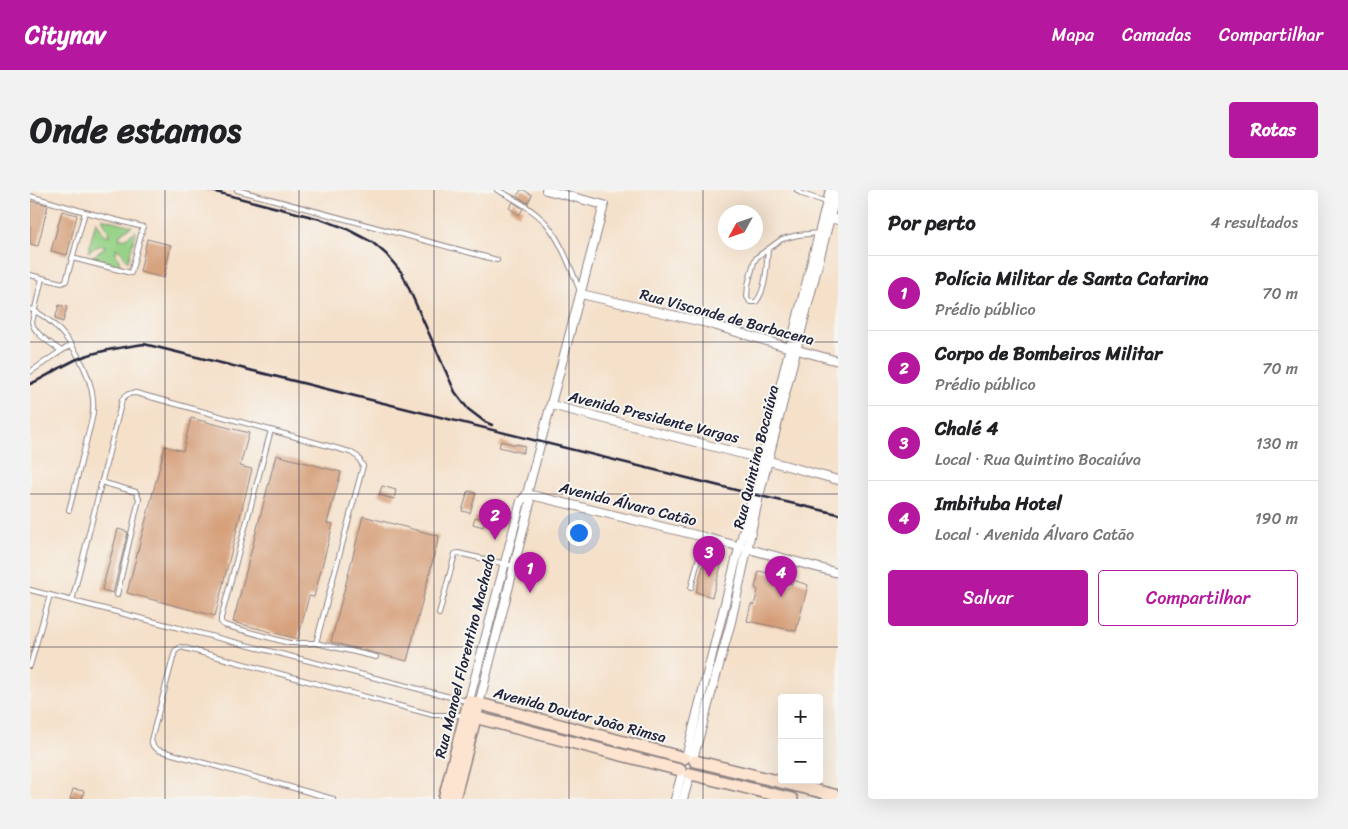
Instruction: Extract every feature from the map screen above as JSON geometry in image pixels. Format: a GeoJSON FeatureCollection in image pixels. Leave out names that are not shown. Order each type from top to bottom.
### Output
{"type":"FeatureCollection","features":[{"type":"Feature","properties":{"kind":"street","name":"Rua Manoel Florentino Machado"},"geometry":{"type":"LineString","coordinates":[[474,703],[504,564],[521,501],[527,494],[604,205],[546,190]]}},
{"type":"Feature","properties":{"kind":"street","name":"Rua Quintino Bocaiúva"},"geometry":{"type":"LineString","coordinates":[[830,190],[827,202],[830,219]]}},
{"type":"Feature","properties":{"kind":"street","name":"Rua Quintino Bocaiúva"},"geometry":{"type":"LineString","coordinates":[[689,759],[699,701],[739,546],[765,460],[823,233],[830,219],[837,190]]}},
{"type":"Feature","properties":{"kind":"street","name":"Rua Visconde de Barbacena"},"geometry":{"type":"LineString","coordinates":[[580,294],[707,323],[838,361]]}},
{"type":"Feature","properties":{"kind":"street","name":"Avenida Presidente Vargas"},"geometry":{"type":"LineString","coordinates":[[550,405],[838,480]]}},
{"type":"Feature","properties":{"kind":"street","name":"Rua Quintino Bocaiúva"},"geometry":{"type":"LineString","coordinates":[[689,759],[708,704],[731,622],[748,549],[765,460]]}},
{"type":"Feature","properties":{"kind":"street","name":"Rua Manoel Florentino Machado"},"geometry":{"type":"LineString","coordinates":[[444,799],[506,597],[530,503],[527,494]]}},
{"type":"Feature","properties":{"kind":"street","name":"Avenida Álvaro Catão"},"geometry":{"type":"LineString","coordinates":[[527,494],[704,537],[838,573]]}},
{"type":"Feature","properties":{"kind":"street"},"geometry":{"type":"LineString","coordinates":[[721,620],[731,622]]}},
{"type":"Feature","properties":{"kind":"street"},"geometry":{"type":"LineString","coordinates":[[704,685],[713,687]]}},
{"type":"Feature","properties":{"kind":"street"},"geometry":{"type":"LineString","coordinates":[[699,701],[708,704]]}},
{"type":"Feature","properties":{"kind":"street","name":"Avenida Doutor João Rimsa"},"geometry":{"type":"LineString","coordinates":[[474,703],[838,796]]}},
{"type":"Feature","properties":{"kind":"street","name":"Rua Manoel Florentino Machado"},"geometry":{"type":"LineString","coordinates":[[454,799],[470,716]]}},
{"type":"Feature","properties":{"kind":"street","name":"Avenida Doutor João Rimsa"},"geometry":{"type":"LineString","coordinates":[[470,716],[792,799]]}},
{"type":"Feature","properties":{"kind":"street"},"geometry":{"type":"LineString","coordinates":[[577,744],[580,730]]}},
{"type":"Feature","properties":{"kind":"street"},"geometry":{"type":"LineString","coordinates":[[675,799],[686,773],[696,769],[689,759],[680,762],[679,768],[686,773]]}},
{"type":"Feature","properties":{"kind":"street"},"geometry":{"type":"LineString","coordinates":[[683,799],[686,773]]}},
{"type":"Feature","properties":{"kind":"street"},"geometry":{"type":"LineString","coordinates":[[797,799],[800,786]]}},
{"type":"Feature","properties":{"kind":"lane"},"geometry":{"type":"LineString","coordinates":[[238,190],[497,260]]}},
{"type":"Feature","properties":{"kind":"lane"},"geometry":{"type":"LineString","coordinates":[[497,190],[514,198],[546,223],[560,246],[580,294]]}},
{"type":"Feature","properties":{"kind":"lane"},"geometry":{"type":"LineString","coordinates":[[798,190],[802,194],[827,202]]}},
{"type":"Feature","properties":{"kind":"lane"},"geometry":{"type":"LineString","coordinates":[[30,196],[143,227],[131,274],[72,258]]}},
{"type":"Feature","properties":{"kind":"lane"},"geometry":{"type":"LineString","coordinates":[[30,275],[64,283],[85,212]]}},
{"type":"Feature","properties":{"kind":"lane"},"geometry":{"type":"LineString","coordinates":[[768,250],[761,295],[756,302],[750,302],[747,297],[748,285],[754,262],[758,257],[782,239],[798,235],[823,233]]}},
{"type":"Feature","properties":{"kind":"lane"},"geometry":{"type":"LineString","coordinates":[[42,278],[32,310],[32,326],[61,351]]}},
{"type":"Feature","properties":{"kind":"lane"},"geometry":{"type":"LineString","coordinates":[[32,310],[51,322],[72,345],[80,359],[92,392],[93,413],[69,510]]}},
{"type":"Feature","properties":{"kind":"lane"},"geometry":{"type":"LineString","coordinates":[[30,372],[72,345]]}},
{"type":"Feature","properties":{"kind":"lane"},"geometry":{"type":"LineString","coordinates":[[72,601],[122,400],[129,393],[136,393],[350,452],[358,458],[362,466],[316,643]]}},
{"type":"Feature","properties":{"kind":"lane"},"geometry":{"type":"LineString","coordinates":[[271,430],[220,618],[221,622],[224,625],[289,643],[316,643],[376,657]]}},
{"type":"Feature","properties":{"kind":"lane"},"geometry":{"type":"LineString","coordinates":[[101,482],[136,492],[139,498],[117,595]]}},
{"type":"Feature","properties":{"kind":"lane"},"geometry":{"type":"LineString","coordinates":[[691,588],[704,537]]}},
{"type":"Feature","properties":{"kind":"lane"},"geometry":{"type":"LineString","coordinates":[[438,614],[454,554],[458,553],[514,566]]}},
{"type":"Feature","properties":{"kind":"lane"},"geometry":{"type":"LineString","coordinates":[[30,590],[474,703]]}},
{"type":"Feature","properties":{"kind":"lane"},"geometry":{"type":"LineString","coordinates":[[30,666],[50,595]]}},
{"type":"Feature","properties":{"kind":"lane"},"geometry":{"type":"LineString","coordinates":[[497,595],[506,597]]}},
{"type":"Feature","properties":{"kind":"lane"},"geometry":{"type":"LineString","coordinates":[[333,799],[158,750],[153,746],[151,740],[175,651],[181,647],[433,715],[470,716]]}},
{"type":"Feature","properties":{"kind":"green space"},"geometry":{"type":"Polygon","coordinates":[[[102,218],[132,226],[121,233],[119,239],[124,239],[136,231],[128,262],[116,248],[116,254],[121,265],[91,258],[106,246],[99,246],[88,252],[96,221],[104,234],[109,236],[102,218]]]}},
{"type":"Feature","properties":{"kind":"building"},"geometry":{"type":"Polygon","coordinates":[[[521,190],[532,195],[528,203],[517,196],[521,190]]]}},
{"type":"Feature","properties":{"kind":"building"},"geometry":{"type":"Polygon","coordinates":[[[30,201],[48,205],[38,246],[30,244],[30,201]]]}},
{"type":"Feature","properties":{"kind":"building"},"geometry":{"type":"Polygon","coordinates":[[[513,202],[523,209],[519,215],[509,208],[513,202]]]}},
{"type":"Feature","properties":{"kind":"building"},"geometry":{"type":"Polygon","coordinates":[[[62,211],[77,215],[67,255],[51,251],[62,211]]]}},
{"type":"Feature","properties":{"kind":"building"},"geometry":{"type":"Polygon","coordinates":[[[147,239],[171,245],[164,278],[140,272],[147,239]]]}},
{"type":"Feature","properties":{"kind":"building"},"geometry":{"type":"Polygon","coordinates":[[[59,305],[67,307],[63,322],[55,319],[59,305]]]}},
{"type":"Feature","properties":{"kind":"building"},"geometry":{"type":"Polygon","coordinates":[[[191,418],[249,433],[240,466],[252,469],[215,616],[127,593],[165,446],[183,451],[191,418]]]}},
{"type":"Feature","properties":{"kind":"building"},"geometry":{"type":"Polygon","coordinates":[[[501,441],[525,446],[523,453],[499,447],[501,441]]]}},
{"type":"Feature","properties":{"kind":"building"},"geometry":{"type":"Polygon","coordinates":[[[276,455],[341,472],[327,523],[333,524],[314,597],[309,596],[298,639],[233,622],[276,455]]]}},
{"type":"Feature","properties":{"kind":"building"},"geometry":{"type":"Polygon","coordinates":[[[382,486],[396,490],[394,499],[379,495],[382,486]]]}},
{"type":"Feature","properties":{"kind":"building"},"geometry":{"type":"Polygon","coordinates":[[[468,491],[476,493],[470,513],[462,511],[468,491]]]}},
{"type":"Feature","properties":{"kind":"building"},"geometry":{"type":"Polygon","coordinates":[[[363,516],[439,536],[407,661],[331,642],[363,516]]]}},
{"type":"Feature","properties":{"kind":"building"},"geometry":{"type":"Polygon","coordinates":[[[475,517],[485,519],[483,527],[473,524],[475,517]]]}},
{"type":"Feature","properties":{"kind":"building"},"geometry":{"type":"Polygon","coordinates":[[[118,529],[128,532],[113,593],[102,590],[118,529]]]}},
{"type":"Feature","properties":{"kind":"building"},"geometry":{"type":"Polygon","coordinates":[[[705,558],[722,563],[712,597],[696,592],[705,558]]]}},
{"type":"Feature","properties":{"kind":"building"},"geometry":{"type":"Polygon","coordinates":[[[759,571],[775,575],[775,579],[792,584],[793,580],[808,585],[796,631],[747,621],[751,604],[754,605],[758,590],[755,588],[759,571]]]}},
{"type":"Feature","properties":{"kind":"building"},"geometry":{"type":"Polygon","coordinates":[[[73,789],[84,791],[82,799],[70,799],[73,789]]]}},
{"type":"Feature","properties":{"kind":"railway"},"geometry":{"type":"LineString","coordinates":[[208,190],[320,219],[345,228],[372,242],[386,254],[402,273],[455,392],[468,409],[492,425]]}},
{"type":"Feature","properties":{"kind":"railway"},"geometry":{"type":"LineString","coordinates":[[30,384],[69,363],[91,354],[144,344],[838,514]]}},
{"type":"Feature","properties":{"kind":"place","name":"Corpo de Bombeiros Militar"},"geometry":{"type":"Point","coordinates":[495,540]}},
{"type":"Feature","properties":{"kind":"place","name":"Chalé 4"},"geometry":{"type":"Point","coordinates":[709,577]}},
{"type":"Feature","properties":{"kind":"place","name":"Polícia Militar de Santa Catarina"},"geometry":{"type":"Point","coordinates":[530,593]}},
{"type":"Feature","properties":{"kind":"place","name":"Imbituba Hotel"},"geometry":{"type":"Point","coordinates":[781,597]}}]}
